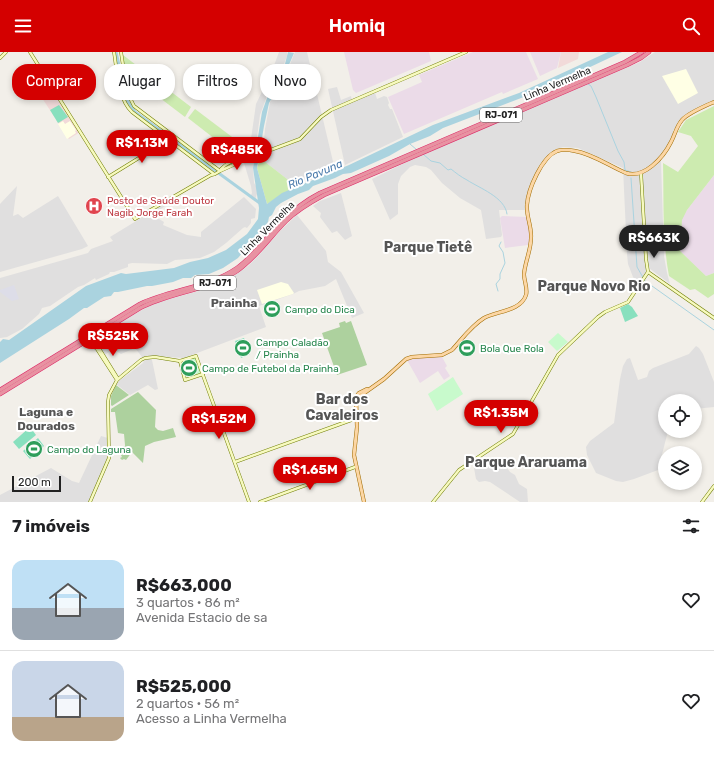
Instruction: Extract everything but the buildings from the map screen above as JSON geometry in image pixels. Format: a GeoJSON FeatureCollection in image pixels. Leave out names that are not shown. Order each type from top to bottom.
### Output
{"type":"FeatureCollection","features":[{"type":"Feature","properties":{"kind":"highway","name":"Linha Vermelha"},"geometry":{"type":"LineString","coordinates":[[0,390],[140,304],[159,296],[198,286],[228,274],[253,254],[281,222],[306,201],[327,190],[582,83],[642,52]]}},
{"type":"Feature","properties":{"kind":"highway"},"geometry":{"type":"LineString","coordinates":[[611,72],[633,63],[649,52]]}},
{"type":"Feature","properties":{"kind":"highway"},"geometry":{"type":"LineString","coordinates":[[611,72],[635,56]]}},
{"type":"Feature","properties":{"kind":"highway","name":"Linha Vermelha"},"geometry":{"type":"LineString","coordinates":[[588,80],[611,72]]}},
{"type":"Feature","properties":{"kind":"highway","name":"Linha Vermelha"},"geometry":{"type":"LineString","coordinates":[[0,394],[144,306],[160,299],[203,288],[226,278],[248,263],[287,220],[309,203],[329,192],[417,153]]}},
{"type":"Feature","properties":{"kind":"main road"},"geometry":{"type":"LineString","coordinates":[[364,502],[355,467],[354,456],[357,404],[359,398],[364,392],[375,387],[406,358],[434,356],[452,350],[480,321],[488,316],[515,307],[524,299],[526,293],[525,272],[531,237],[527,204],[535,179],[544,161],[551,155],[562,150],[576,151],[584,153],[626,173],[641,173],[649,168],[668,147],[678,125],[684,118],[714,102]]}},
{"type":"Feature","properties":{"kind":"street"},"geometry":{"type":"LineString","coordinates":[[0,58],[6,52]]}},
{"type":"Feature","properties":{"kind":"street"},"geometry":{"type":"LineString","coordinates":[[30,52],[135,219],[184,189],[210,175],[217,173],[224,166],[233,161],[254,157],[300,139],[321,117],[331,110],[466,52]]}},
{"type":"Feature","properties":{"kind":"street"},"geometry":{"type":"LineString","coordinates":[[114,52],[118,64]]}},
{"type":"Feature","properties":{"kind":"street"},"geometry":{"type":"LineString","coordinates":[[121,52],[121,64]]}},
{"type":"Feature","properties":{"kind":"street"},"geometry":{"type":"LineString","coordinates":[[123,100],[132,112],[217,173]]}},
{"type":"Feature","properties":{"kind":"street"},"geometry":{"type":"LineString","coordinates":[[130,100],[134,106],[217,173]]}},
{"type":"Feature","properties":{"kind":"street"},"geometry":{"type":"LineString","coordinates":[[108,177],[172,136]]}},
{"type":"Feature","properties":{"kind":"street"},"geometry":{"type":"LineString","coordinates":[[433,502],[458,470],[513,434],[558,354],[598,317],[605,312],[628,302],[648,272],[641,173]]}},
{"type":"Feature","properties":{"kind":"street"},"geometry":{"type":"LineString","coordinates":[[648,272],[714,318]]}},
{"type":"Feature","properties":{"kind":"street"},"geometry":{"type":"LineString","coordinates":[[96,335],[92,340],[93,343],[100,350],[118,379]]}},
{"type":"Feature","properties":{"kind":"street"},"geometry":{"type":"LineString","coordinates":[[83,343],[91,344],[97,349],[118,379]]}},
{"type":"Feature","properties":{"kind":"street"},"geometry":{"type":"LineString","coordinates":[[90,502],[110,458],[108,402],[109,395],[118,379],[145,358],[155,357],[180,361],[196,356],[249,502]]}},
{"type":"Feature","properties":{"kind":"street"},"geometry":{"type":"LineString","coordinates":[[180,361],[186,380],[203,374]]}},
{"type":"Feature","properties":{"kind":"street"},"geometry":{"type":"LineString","coordinates":[[235,462],[357,418]]}},
{"type":"Feature","properties":{"kind":"street"},"geometry":{"type":"LineString","coordinates":[[260,502],[355,467]]}},
{"type":"Feature","properties":{"kind":"street"},"geometry":{"type":"LineString","coordinates":[[702,502],[714,486]]}},
{"type":"Feature","properties":{"kind":"shaded area"},"geometry":{"type":"Polygon","coordinates":[[[279,52],[287,52],[284,64],[275,64],[279,52]]]}},
{"type":"Feature","properties":{"kind":"shaded area"},"geometry":{"type":"Polygon","coordinates":[[[295,52],[307,52],[310,64],[290,64],[295,52]]]}},
{"type":"Feature","properties":{"kind":"shaded area"},"geometry":{"type":"Polygon","coordinates":[[[344,52],[429,52],[431,61],[356,93],[353,90],[344,52]]]}},
{"type":"Feature","properties":{"kind":"shaded area"},"geometry":{"type":"Polygon","coordinates":[[[473,52],[526,52],[538,79],[503,94],[502,92],[404,134],[388,97],[422,82],[419,75],[473,52]]]}},
{"type":"Feature","properties":{"kind":"shaded area"},"geometry":{"type":"Polygon","coordinates":[[[530,52],[561,52],[557,68],[540,76],[530,52]]]}},
{"type":"Feature","properties":{"kind":"shaded area"},"geometry":{"type":"Polygon","coordinates":[[[561,52],[579,52],[578,59],[558,68],[561,52]]]}},
{"type":"Feature","properties":{"kind":"shaded area"},"geometry":{"type":"Polygon","coordinates":[[[655,52],[714,52],[714,100],[683,116],[673,131],[674,136],[660,157],[664,256],[670,284],[649,268],[639,284],[633,277],[628,264],[627,254],[623,168],[578,148],[563,147],[556,149],[545,158],[532,183],[526,210],[499,210],[501,237],[486,239],[481,210],[460,198],[442,183],[431,170],[426,167],[415,165],[410,167],[401,176],[398,184],[398,214],[390,220],[372,179],[431,150],[640,62],[655,52]]]}},
{"type":"Feature","properties":{"kind":"shaded area"},"geometry":{"type":"Polygon","coordinates":[[[686,69],[698,93],[678,104],[662,76],[686,69]]]}},
{"type":"Feature","properties":{"kind":"shaded area"},"geometry":{"type":"Polygon","coordinates":[[[337,87],[341,100],[351,96],[352,101],[375,93],[377,99],[384,96],[387,97],[389,103],[388,105],[390,109],[392,109],[403,137],[345,165],[328,89],[337,87]]]}},
{"type":"Feature","properties":{"kind":"shaded area"},"geometry":{"type":"Polygon","coordinates":[[[260,96],[260,100],[266,100],[260,115],[253,167],[254,183],[258,189],[255,200],[250,197],[252,193],[251,186],[244,163],[250,146],[256,104],[260,96]]]}},
{"type":"Feature","properties":{"kind":"shaded area"},"geometry":{"type":"Polygon","coordinates":[[[43,100],[60,100],[80,132],[69,139],[43,100]]]}},
{"type":"Feature","properties":{"kind":"shaded area"},"geometry":{"type":"Polygon","coordinates":[[[271,100],[318,100],[335,170],[296,186],[260,158],[263,152],[265,129],[271,100]]]}},
{"type":"Feature","properties":{"kind":"shaded area"},"geometry":{"type":"Polygon","coordinates":[[[63,121],[65,124],[70,121],[76,130],[76,133],[67,139],[58,124],[63,121]]]}},
{"type":"Feature","properties":{"kind":"shaded area"},"geometry":{"type":"Polygon","coordinates":[[[714,175],[714,273],[706,276],[680,251],[681,220],[714,175]]]}},
{"type":"Feature","properties":{"kind":"shaded area"},"geometry":{"type":"Polygon","coordinates":[[[17,186],[13,216],[18,214],[23,218],[58,196],[88,246],[0,272],[0,204],[17,186]]]}},
{"type":"Feature","properties":{"kind":"shaded area"},"geometry":{"type":"Polygon","coordinates":[[[341,193],[352,236],[345,240],[337,231],[332,233],[320,217],[321,213],[313,206],[320,201],[341,193]]]}},
{"type":"Feature","properties":{"kind":"shaded area"},"geometry":{"type":"Polygon","coordinates":[[[244,197],[256,209],[255,218],[251,219],[251,223],[247,228],[243,228],[214,252],[200,258],[175,260],[167,264],[128,264],[128,267],[110,272],[109,274],[96,280],[95,278],[78,287],[50,306],[42,308],[39,314],[22,329],[7,337],[0,338],[0,278],[88,253],[91,249],[113,241],[110,237],[164,204],[165,206],[154,214],[154,216],[164,222],[163,225],[187,235],[201,237],[201,232],[244,197]]]}},
{"type":"Feature","properties":{"kind":"shaded area"},"geometry":{"type":"Polygon","coordinates":[[[297,215],[326,251],[328,262],[341,272],[364,313],[352,318],[336,279],[325,286],[299,291],[259,306],[266,327],[184,358],[154,356],[142,357],[135,348],[121,354],[113,349],[105,355],[94,341],[97,336],[116,324],[155,303],[216,286],[226,281],[248,266],[297,215]]]}},
{"type":"Feature","properties":{"kind":"shaded area"},"geometry":{"type":"Polygon","coordinates":[[[502,216],[527,217],[530,237],[528,245],[505,248],[500,218],[502,216]]]}},
{"type":"Feature","properties":{"kind":"shaded area"},"geometry":{"type":"Polygon","coordinates":[[[281,282],[288,284],[294,293],[262,304],[257,290],[281,282]]]}},
{"type":"Feature","properties":{"kind":"shaded area"},"geometry":{"type":"Polygon","coordinates":[[[14,285],[19,299],[12,301],[0,292],[0,290],[14,285]]]}},
{"type":"Feature","properties":{"kind":"shaded area"},"geometry":{"type":"Polygon","coordinates":[[[696,346],[703,354],[714,382],[714,407],[702,408],[702,394],[658,394],[658,438],[666,438],[664,446],[658,446],[658,470],[623,482],[616,481],[596,473],[587,455],[586,447],[590,441],[614,423],[620,379],[623,366],[627,359],[630,358],[638,380],[647,377],[649,371],[653,368],[689,354],[696,346]]]}},
{"type":"Feature","properties":{"kind":"shaded area"},"geometry":{"type":"Polygon","coordinates":[[[442,357],[447,366],[445,368],[450,376],[444,380],[438,371],[420,383],[407,360],[410,358],[442,357]]]}},
{"type":"Feature","properties":{"kind":"shaded area"},"geometry":{"type":"Polygon","coordinates":[[[148,359],[152,360],[158,389],[155,390],[148,385],[130,395],[116,384],[144,361],[148,359]]]}},
{"type":"Feature","properties":{"kind":"shaded area"},"geometry":{"type":"Polygon","coordinates":[[[101,436],[108,438],[107,461],[90,502],[0,502],[0,495],[51,468],[72,481],[79,483],[101,436]]]}},
{"type":"Feature","properties":{"kind":"shaded area"},"geometry":{"type":"Polygon","coordinates":[[[503,462],[510,472],[515,475],[519,484],[527,489],[528,502],[520,502],[490,482],[479,482],[476,479],[474,468],[503,462]]]}},
{"type":"Feature","properties":{"kind":"green space"},"geometry":{"type":"Polygon","coordinates":[[[123,55],[135,64],[124,64],[123,55]]]}},
{"type":"Feature","properties":{"kind":"green space"},"geometry":{"type":"Polygon","coordinates":[[[175,95],[191,107],[185,117],[163,100],[175,100],[175,95]]]}},
{"type":"Feature","properties":{"kind":"green space"},"geometry":{"type":"Polygon","coordinates":[[[59,105],[68,117],[58,123],[50,110],[59,105]]]}},
{"type":"Feature","properties":{"kind":"green space"},"geometry":{"type":"Polygon","coordinates":[[[714,106],[714,175],[687,210],[682,220],[680,251],[706,276],[714,273],[714,294],[708,298],[695,289],[690,290],[669,276],[664,234],[663,163],[678,172],[698,146],[691,136],[678,132],[686,120],[714,106]]]}},
{"type":"Feature","properties":{"kind":"green space"},"geometry":{"type":"Polygon","coordinates":[[[195,109],[248,149],[238,157],[188,118],[195,109]]]}},
{"type":"Feature","properties":{"kind":"green space"},"geometry":{"type":"Polygon","coordinates":[[[260,158],[296,186],[267,204],[257,168],[260,158]]]}},
{"type":"Feature","properties":{"kind":"green space"},"geometry":{"type":"Polygon","coordinates":[[[628,304],[638,316],[625,322],[620,308],[628,304]]]}},
{"type":"Feature","properties":{"kind":"green space"},"geometry":{"type":"Polygon","coordinates":[[[345,321],[346,323],[351,321],[367,365],[337,375],[322,333],[340,327],[339,323],[345,321]]]}},
{"type":"Feature","properties":{"kind":"green space"},"geometry":{"type":"Polygon","coordinates":[[[558,333],[568,342],[557,351],[548,342],[558,333]]]}},
{"type":"Feature","properties":{"kind":"green space","name":"Campo Caladão / Prainha"},"geometry":{"type":"Polygon","coordinates":[[[244,338],[250,354],[241,358],[235,341],[244,338]]]}},
{"type":"Feature","properties":{"kind":"green space"},"geometry":{"type":"Polygon","coordinates":[[[196,357],[201,374],[188,377],[181,361],[196,357]]]}},
{"type":"Feature","properties":{"kind":"green space"},"geometry":{"type":"Polygon","coordinates":[[[453,377],[463,394],[437,411],[428,394],[453,377]]]}},
{"type":"Feature","properties":{"kind":"green space"},"geometry":{"type":"Polygon","coordinates":[[[116,385],[129,395],[112,406],[111,396],[116,385]]]}},
{"type":"Feature","properties":{"kind":"green space"},"geometry":{"type":"Polygon","coordinates":[[[138,392],[156,410],[155,427],[158,430],[163,431],[173,428],[176,437],[154,442],[145,446],[143,463],[132,452],[126,460],[122,460],[120,458],[122,457],[121,455],[124,451],[120,447],[125,446],[124,434],[118,433],[115,412],[111,412],[111,409],[138,392]]]}},
{"type":"Feature","properties":{"kind":"green space"},"geometry":{"type":"Polygon","coordinates":[[[30,427],[36,435],[19,449],[13,442],[30,427]]]}},
{"type":"Feature","properties":{"kind":"green space","name":"Campo do Laguna"},"geometry":{"type":"Polygon","coordinates":[[[38,438],[44,446],[30,459],[23,451],[38,438]]]}},
{"type":"Feature","properties":{"kind":"water"},"geometry":{"type":"Polygon","coordinates":[[[288,52],[294,53],[289,64],[285,64],[288,52]]]}},
{"type":"Feature","properties":{"kind":"water"},"geometry":{"type":"Polygon","coordinates":[[[608,52],[622,52],[537,92],[443,128],[430,136],[410,144],[389,156],[351,173],[343,174],[313,186],[309,190],[298,194],[276,207],[272,215],[269,217],[268,222],[238,258],[223,268],[209,274],[195,275],[191,278],[183,278],[173,282],[114,292],[111,296],[104,297],[87,308],[84,308],[0,363],[0,342],[3,339],[9,340],[86,286],[121,273],[126,274],[174,268],[190,262],[208,258],[226,250],[247,234],[258,219],[259,208],[253,168],[262,112],[266,100],[271,100],[264,126],[257,168],[267,204],[282,193],[349,165],[433,125],[519,93],[608,52]]]}},
{"type":"Feature","properties":{"kind":"waterway"},"geometry":{"type":"LineString","coordinates":[[116,52],[127,100],[135,112],[261,204]]}},
{"type":"Feature","properties":{"kind":"waterway"},"geometry":{"type":"LineString","coordinates":[[582,69],[583,80]]}},
{"type":"Feature","properties":{"kind":"waterway"},"geometry":{"type":"LineString","coordinates":[[588,84],[591,86],[624,162],[625,170],[631,172]]}},
{"type":"Feature","properties":{"kind":"waterway"},"geometry":{"type":"LineString","coordinates":[[410,144],[417,150]]}},
{"type":"Feature","properties":{"kind":"waterway"},"geometry":{"type":"LineString","coordinates":[[423,154],[431,161],[440,163],[448,170],[451,169],[463,178],[497,198],[502,203],[507,214]]}},
{"type":"Feature","properties":{"kind":"waterway"},"geometry":{"type":"LineString","coordinates":[[631,178],[637,267],[645,281],[714,330]]}},
{"type":"Feature","properties":{"kind":"waterway"},"geometry":{"type":"LineString","coordinates":[[498,291],[496,284],[500,279],[500,274],[505,263],[503,252],[499,246],[501,242]]}},
{"type":"Feature","properties":{"kind":"place","name":"Posto de Saúde Doutor Nagib Jorge Farah"},"geometry":{"type":"Point","coordinates":[94,206]}},
{"type":"Feature","properties":{"kind":"place","name":"Campo do Dica"},"geometry":{"type":"Point","coordinates":[272,309]}},
{"type":"Feature","properties":{"kind":"place","name":"Campo Caladão / Prainha"},"geometry":{"type":"Point","coordinates":[243,348]}},
{"type":"Feature","properties":{"kind":"place","name":"Bola Que Rola"},"geometry":{"type":"Point","coordinates":[467,348]}},
{"type":"Feature","properties":{"kind":"place","name":"Campo de Futebol da Prainha"},"geometry":{"type":"Point","coordinates":[189,368]}},
{"type":"Feature","properties":{"kind":"place","name":"Campo do Laguna"},"geometry":{"type":"Point","coordinates":[34,449]}},
{"type":"Feature","properties":{"kind":"district","name":"Parque Tietê"},"geometry":{"type":"Point","coordinates":[428,247]}},
{"type":"Feature","properties":{"kind":"district","name":"Parque Novo Rio"},"geometry":{"type":"Point","coordinates":[594,286]}},
{"type":"Feature","properties":{"kind":"district","name":"Prainha"},"geometry":{"type":"Point","coordinates":[234,303]}},
{"type":"Feature","properties":{"kind":"district","name":"Bar dos Cavaleiros"},"geometry":{"type":"Point","coordinates":[342,408]}},
{"type":"Feature","properties":{"kind":"district","name":"Laguna e Dourados"},"geometry":{"type":"Point","coordinates":[46,419]}},
{"type":"Feature","properties":{"kind":"district","name":"Parque Araruama"},"geometry":{"type":"Point","coordinates":[526,462]}},
{"type":"Feature","properties":{"kind":"water label","name":"Rio Pavuna"},"geometry":{"type":"Point","coordinates":[315,174]}}]}
